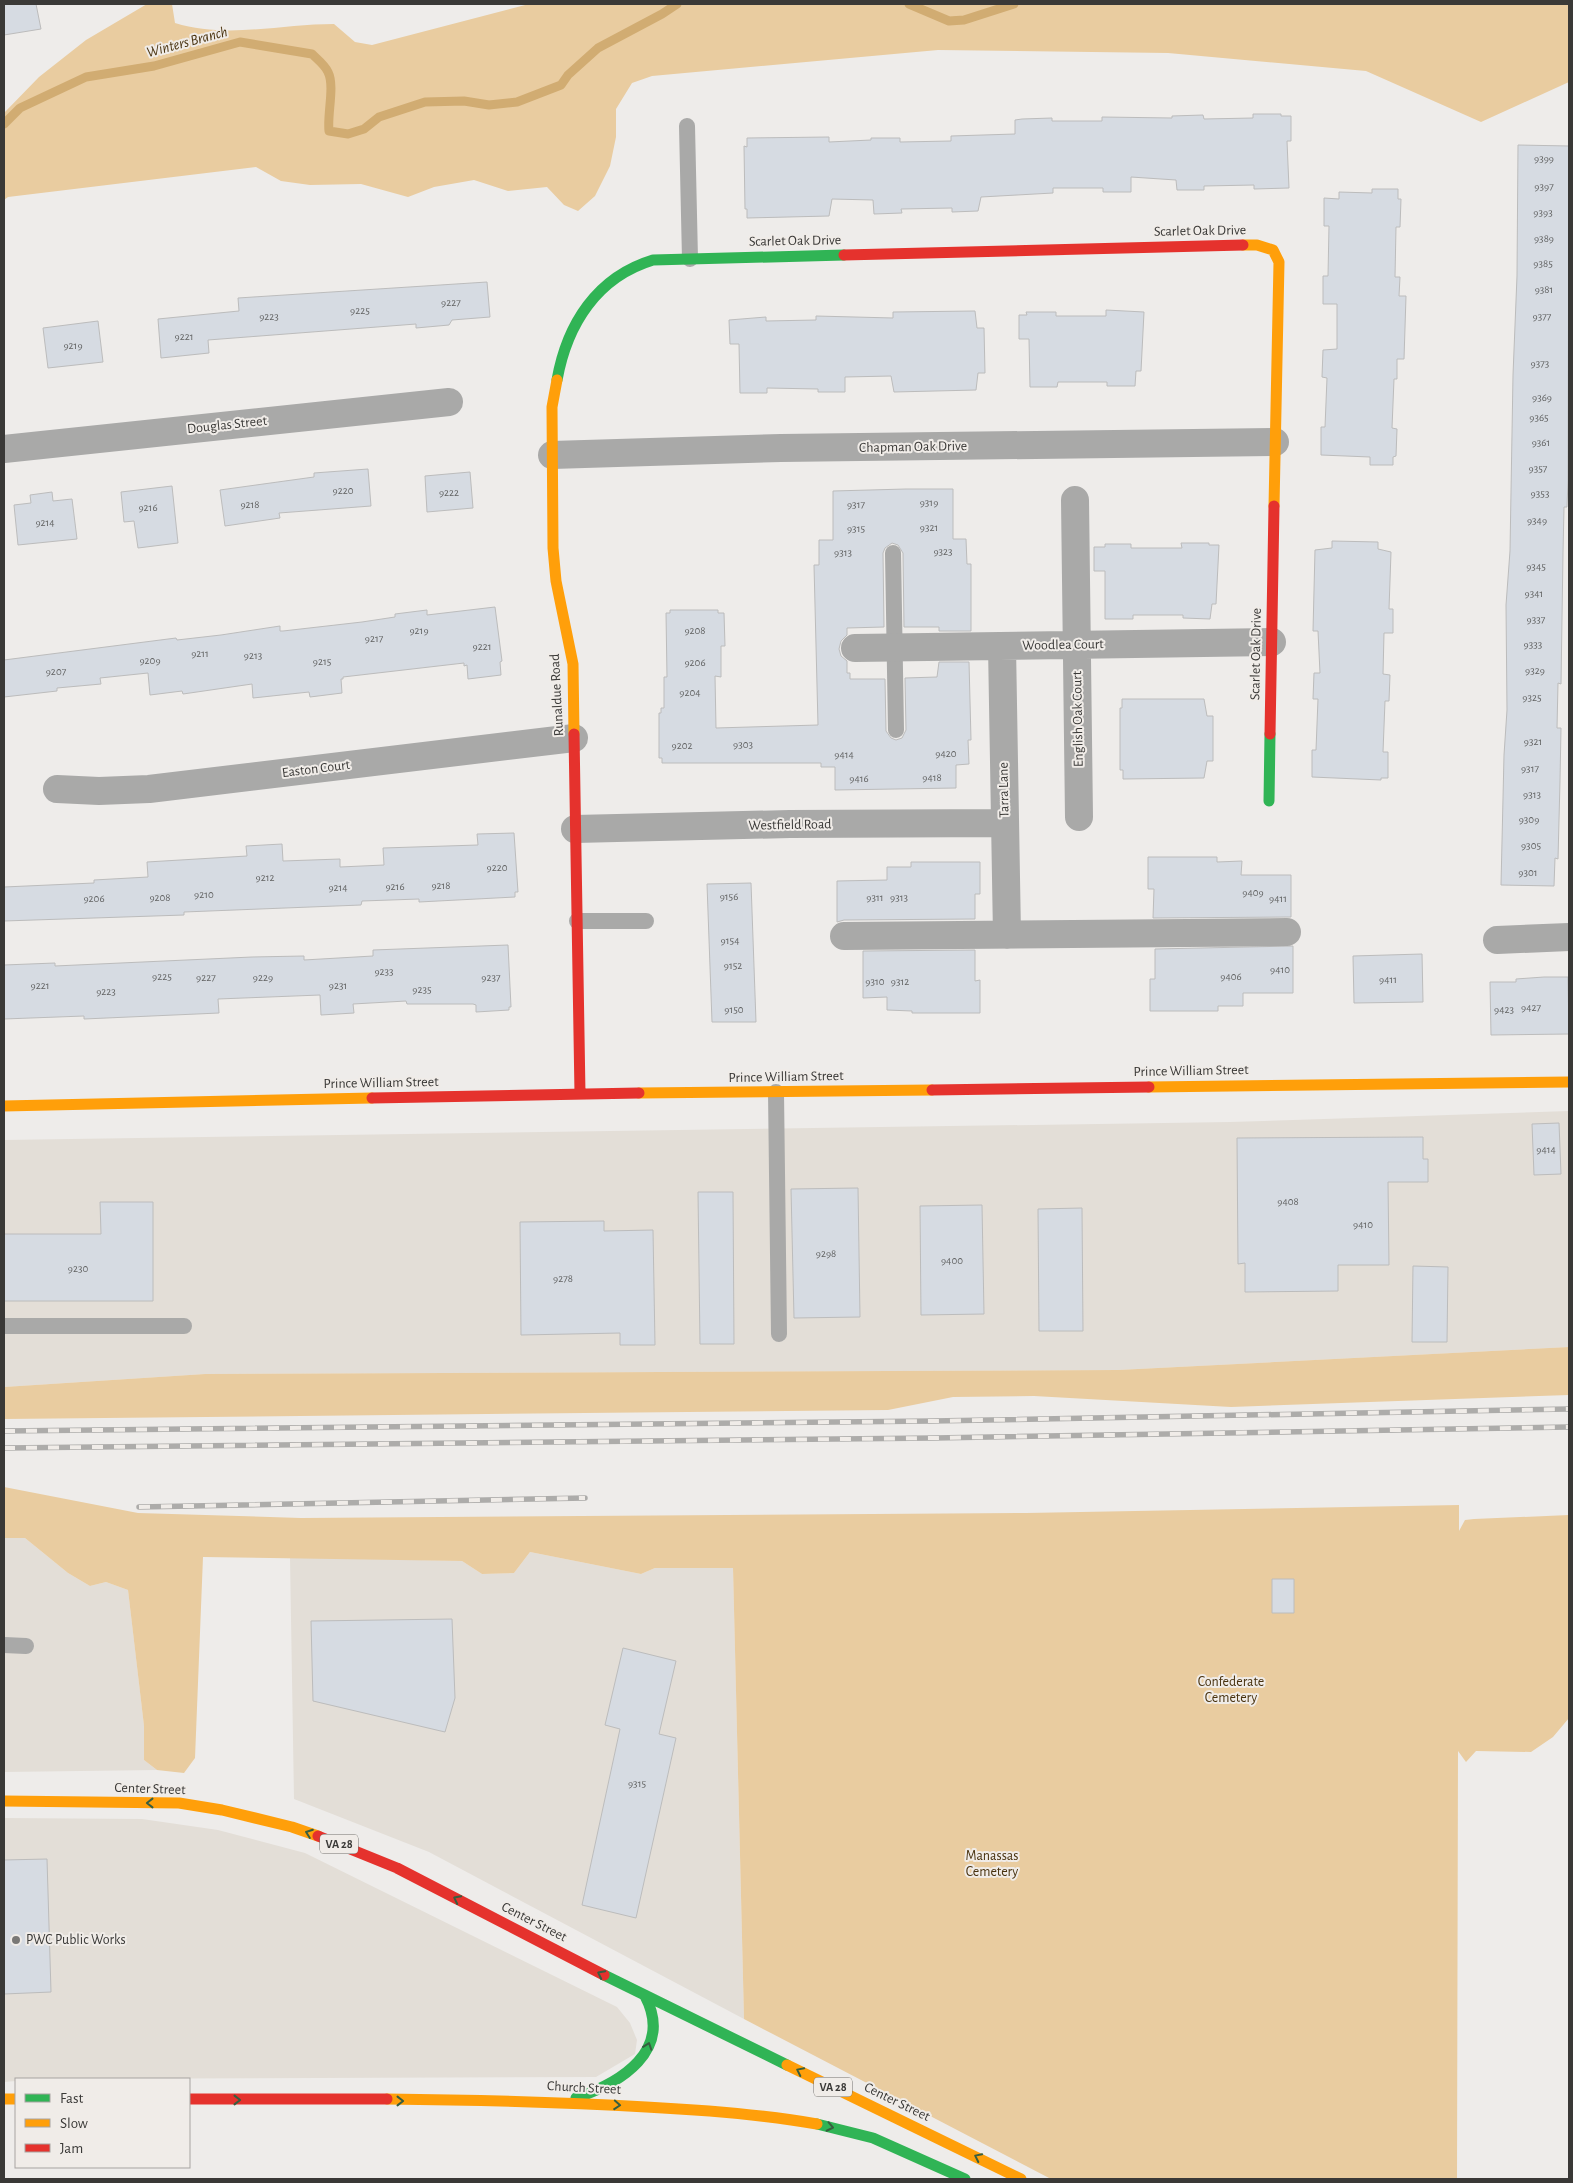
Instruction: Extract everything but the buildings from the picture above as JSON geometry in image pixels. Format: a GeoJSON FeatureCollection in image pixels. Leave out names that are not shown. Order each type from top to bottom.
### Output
{"type":"FeatureCollection","features":[{"type":"Feature","properties":{"kind":"main road","name":"Scarlet Oak Drive"},"geometry":{"type":"LineString","coordinates":[[589,304],[611,280],[643,262],[690,259],[1264,246],[1273,250],[1278,262],[1269,800]]}},
{"type":"Feature","properties":{"kind":"main road","name":"Runaldue Road"},"geometry":{"type":"LineString","coordinates":[[580,1094],[573,664],[556,581],[553,548],[552,407],[558,368],[571,331],[589,304]]}},
{"type":"Feature","properties":{"kind":"main road","name":"Prince William Street"},"geometry":{"type":"LineString","coordinates":[[4,1106],[580,1094],[1569,1082]]}},
{"type":"Feature","properties":{"kind":"main road","name":"Center Street"},"geometry":{"type":"LineString","coordinates":[[4,1801],[179,1803],[222,1810],[292,1827],[397,1868],[645,1996],[1021,2179]]}},
{"type":"Feature","properties":{"kind":"main road"},"geometry":{"type":"LineString","coordinates":[[568,2101],[618,2081],[635,2068],[644,2057],[649,2046],[653,2016],[645,1996]]}},
{"type":"Feature","properties":{"kind":"main road","name":"Church Street"},"geometry":{"type":"LineString","coordinates":[[190,2100],[568,2101],[750,2113],[794,2119],[842,2129],[898,2148],[965,2179]]}},
{"type":"Feature","properties":{"kind":"street","name":"Douglas Street"},"geometry":{"type":"LineString","coordinates":[[4,449],[449,402]]}},
{"type":"Feature","properties":{"kind":"street","name":"Chapman Oak Drive"},"geometry":{"type":"LineString","coordinates":[[552,455],[781,448],[1275,442]]}},
{"type":"Feature","properties":{"kind":"street","name":"English Oak Court"},"geometry":{"type":"LineString","coordinates":[[1075,500],[1079,817]]}},
{"type":"Feature","properties":{"kind":"street","name":"Woodlea Court"},"geometry":{"type":"LineString","coordinates":[[855,648],[1272,642]]}},
{"type":"Feature","properties":{"kind":"street","name":"Tarra Lane"},"geometry":{"type":"LineString","coordinates":[[1002,646],[1007,935]]}},
{"type":"Feature","properties":{"kind":"street","name":"Easton Court"},"geometry":{"type":"LineString","coordinates":[[57,789],[142,790],[574,738]]}},
{"type":"Feature","properties":{"kind":"street","name":"Westfield Road"},"geometry":{"type":"LineString","coordinates":[[575,828],[1005,823]]}},
{"type":"Feature","properties":{"kind":"street"},"geometry":{"type":"LineString","coordinates":[[844,936],[1287,932]]}},
{"type":"Feature","properties":{"kind":"street"},"geometry":{"type":"LineString","coordinates":[[1497,940],[1569,937]]}},
{"type":"Feature","properties":{"kind":"lane"},"geometry":{"type":"LineString","coordinates":[[687,126],[690,259]]}},
{"type":"Feature","properties":{"kind":"lane"},"geometry":{"type":"LineString","coordinates":[[893,553],[896,730]]}},
{"type":"Feature","properties":{"kind":"lane"},"geometry":{"type":"LineString","coordinates":[[577,920],[646,921]]}},
{"type":"Feature","properties":{"kind":"lane"},"geometry":{"type":"LineString","coordinates":[[776,1092],[779,1334]]}},
{"type":"Feature","properties":{"kind":"lane"},"geometry":{"type":"LineString","coordinates":[[4,1326],[184,1326]]}},
{"type":"Feature","properties":{"kind":"lane"},"geometry":{"type":"LineString","coordinates":[[4,1646],[26,1646]]}},
{"type":"Feature","properties":{"kind":"shaded area"},"geometry":{"type":"Polygon","coordinates":[[[1569,1111],[1569,1347],[1118,1370],[205,1374],[4,1387],[4,1140],[1230,1122],[1569,1111]]]}},
{"type":"Feature","properties":{"kind":"shaded area"},"geometry":{"type":"Polygon","coordinates":[[[4,1538],[25,1538],[68,1573],[90,1586],[106,1582],[128,1590],[144,1726],[144,1760],[157,1770],[4,1772],[4,1538]]]}},
{"type":"Feature","properties":{"kind":"shaded area"},"geometry":{"type":"Polygon","coordinates":[[[530,1552],[641,1574],[655,1568],[733,1568],[744,2019],[429,1852],[294,1799],[290,1557],[462,1561],[482,1574],[514,1573],[530,1552]]]}},
{"type":"Feature","properties":{"kind":"shaded area"},"geometry":{"type":"Polygon","coordinates":[[[4,1818],[142,1819],[218,1830],[305,1853],[617,2007],[630,2023],[637,2040],[635,2054],[596,2077],[15,2078],[15,2081],[4,2082],[4,1818]]]}},
{"type":"Feature","properties":{"kind":"green space"},"geometry":{"type":"Polygon","coordinates":[[[147,4],[172,4],[175,23],[195,28],[234,30],[334,24],[355,42],[372,45],[529,4],[1569,4],[1569,82],[1481,122],[1366,71],[1168,53],[938,50],[652,76],[632,83],[616,109],[616,137],[610,166],[595,196],[578,211],[564,205],[547,187],[508,191],[474,180],[434,187],[408,197],[361,184],[310,185],[281,181],[256,167],[8,197],[4,200],[4,113],[39,77],[86,40],[147,4]]]}},
{"type":"Feature","properties":{"kind":"green space"},"geometry":{"type":"Polygon","coordinates":[[[1569,1347],[1569,1395],[1231,1407],[1034,1396],[953,1397],[888,1410],[4,1419],[4,1387],[205,1374],[1118,1370],[1569,1347]]]}},
{"type":"Feature","properties":{"kind":"green space","name":"Manassas Cemetery"},"geometry":{"type":"Polygon","coordinates":[[[4,1487],[138,1513],[301,1518],[1026,1513],[1459,1505],[1459,1531],[1465,1520],[1569,1515],[1569,1718],[1553,1737],[1531,1752],[1476,1751],[1466,1762],[1458,1751],[1457,2179],[1051,2179],[744,2019],[733,1568],[655,1568],[641,1574],[530,1552],[514,1573],[482,1574],[462,1561],[203,1557],[195,1758],[184,1773],[157,1770],[144,1760],[144,1726],[128,1590],[106,1582],[90,1586],[68,1573],[25,1538],[4,1538],[4,1487]]]}},
{"type":"Feature","properties":{"kind":"waterway","name":"Winters Branch"},"geometry":{"type":"LineString","coordinates":[[4,124],[20,108],[86,77],[154,66],[240,42],[312,54],[325,67],[330,78],[329,131],[348,134],[364,129],[379,117],[425,102],[464,101],[489,105],[517,102],[561,85],[568,75],[598,48],[677,4]]}},
{"type":"Feature","properties":{"kind":"waterway","name":"Winters Branch"},"geometry":{"type":"LineString","coordinates":[[909,4],[949,21],[964,20],[1014,4]]}},
{"type":"Feature","properties":{"kind":"railway"},"geometry":{"type":"LineString","coordinates":[[4,1431],[933,1421],[1569,1409]]}},
{"type":"Feature","properties":{"kind":"railway"},"geometry":{"type":"LineString","coordinates":[[4,1448],[935,1438],[1569,1427]]}},
{"type":"Feature","properties":{"kind":"railway"},"geometry":{"type":"LineString","coordinates":[[139,1507],[585,1498]]}},
{"type":"Feature","properties":{"kind":"traffic: fast"},"geometry":{"type":"LineString","coordinates":[[557,380],[568,340],[588,305],[616,278],[633,268],[653,260],[844,255]]}},
{"type":"Feature","properties":{"kind":"traffic: fast"},"geometry":{"type":"LineString","coordinates":[[1269,801],[1270,734]]}},
{"type":"Feature","properties":{"kind":"traffic: fast"},"geometry":{"type":"LineString","coordinates":[[604,1975],[787,2065]]}},
{"type":"Feature","properties":{"kind":"traffic: fast"},"geometry":{"type":"LineString","coordinates":[[576,2098],[593,2092],[625,2074],[638,2062],[648,2048],[653,2033],[652,2016],[645,1996]]}},
{"type":"Feature","properties":{"kind":"traffic: fast"},"geometry":{"type":"LineString","coordinates":[[817,2124],[873,2138],[965,2179]]}},
{"type":"Feature","properties":{"kind":"traffic: slow"},"geometry":{"type":"LineString","coordinates":[[1243,245],[1257,245],[1273,250],[1279,262],[1274,506]]}},
{"type":"Feature","properties":{"kind":"traffic: slow"},"geometry":{"type":"LineString","coordinates":[[557,380],[552,407],[553,548],[556,581],[573,664],[574,734]]}},
{"type":"Feature","properties":{"kind":"traffic: slow"},"geometry":{"type":"LineString","coordinates":[[1149,1087],[1569,1082]]}},
{"type":"Feature","properties":{"kind":"traffic: slow"},"geometry":{"type":"LineString","coordinates":[[639,1093],[932,1090]]}},
{"type":"Feature","properties":{"kind":"traffic: slow"},"geometry":{"type":"LineString","coordinates":[[4,1106],[372,1098]]}},
{"type":"Feature","properties":{"kind":"traffic: slow"},"geometry":{"type":"LineString","coordinates":[[4,1801],[179,1803],[222,1810],[292,1827],[318,1836]]}},
{"type":"Feature","properties":{"kind":"traffic: slow"},"geometry":{"type":"LineString","coordinates":[[787,2065],[1021,2179]]}},
{"type":"Feature","properties":{"kind":"traffic: slow"},"geometry":{"type":"LineString","coordinates":[[4,2099],[15,2099]]}},
{"type":"Feature","properties":{"kind":"traffic: slow"},"geometry":{"type":"LineString","coordinates":[[387,2099],[668,2108],[754,2115],[817,2124]]}},
{"type":"Feature","properties":{"kind":"traffic: jam"},"geometry":{"type":"LineString","coordinates":[[844,255],[1243,245]]}},
{"type":"Feature","properties":{"kind":"traffic: jam"},"geometry":{"type":"LineString","coordinates":[[1270,734],[1274,506]]}},
{"type":"Feature","properties":{"kind":"traffic: jam"},"geometry":{"type":"LineString","coordinates":[[574,734],[580,1094]]}},
{"type":"Feature","properties":{"kind":"traffic: jam"},"geometry":{"type":"LineString","coordinates":[[932,1090],[1149,1087]]}},
{"type":"Feature","properties":{"kind":"traffic: jam"},"geometry":{"type":"LineString","coordinates":[[372,1098],[639,1093]]}},
{"type":"Feature","properties":{"kind":"traffic: jam"},"geometry":{"type":"LineString","coordinates":[[318,1836],[397,1868],[604,1975]]}},
{"type":"Feature","properties":{"kind":"traffic: jam"},"geometry":{"type":"LineString","coordinates":[[190,2099],[387,2099]]}},
{"type":"Feature","properties":{"kind":"place","name":"PWC Public Works"},"geometry":{"type":"Point","coordinates":[16,1940]}},
{"type":"Feature","properties":{"kind":"park label","name":"Confederate Cemetery"},"geometry":{"type":"Point","coordinates":[1231,1690]}}]}
